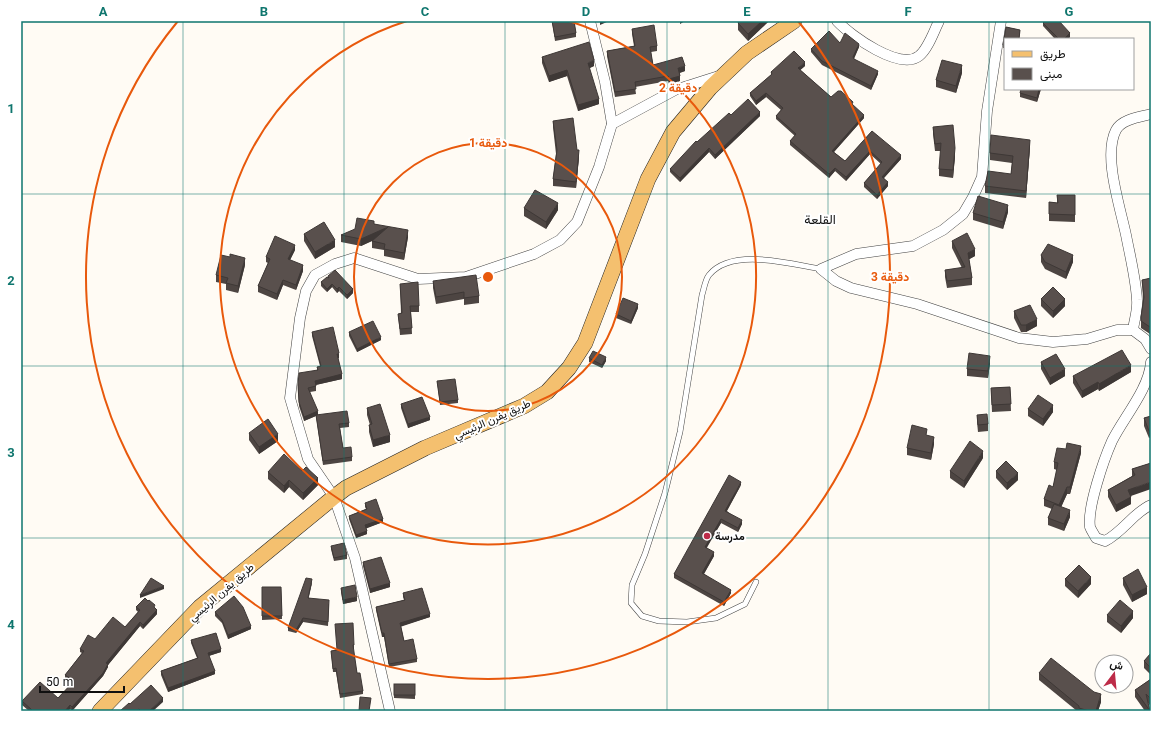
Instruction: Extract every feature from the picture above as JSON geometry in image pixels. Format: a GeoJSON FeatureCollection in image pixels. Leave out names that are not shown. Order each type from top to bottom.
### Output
{"type":"FeatureCollection","features":[{"type":"Feature","properties":{"kind":"main road","name":"طريق يفرن الرئيسي"},"geometry":{"type":"LineString","coordinates":[[100,711],[200,607],[346,488],[425,448],[524,406],[547,392],[565,373],[585,343],[648,179],[673,132],[710,88],[747,53],[794,21]]}},
{"type":"Feature","properties":{"kind":"street"},"geometry":{"type":"LineString","coordinates":[[390,711],[355,558],[334,497],[308,459],[290,398],[300,318],[306,291],[315,275],[335,264],[354,258],[418,279],[466,277],[534,254],[560,240],[577,222],[599,167],[612,124],[605,82],[590,21]]}},
{"type":"Feature","properties":{"kind":"street"},"geometry":{"type":"LineString","coordinates":[[837,21],[844,29],[887,55],[906,60],[915,59],[921,54],[939,21]]}},
{"type":"Feature","properties":{"kind":"street"},"geometry":{"type":"LineString","coordinates":[[1001,21],[987,111],[982,177],[974,197],[963,214],[943,230],[913,246],[856,254],[821,269],[836,281],[851,288],[918,304],[1019,338],[1053,342],[1087,338],[1117,330],[1133,330],[1145,339],[1151,349]]}},
{"type":"Feature","properties":{"kind":"street"},"geometry":{"type":"LineString","coordinates":[[612,124],[675,90],[725,74]]}},
{"type":"Feature","properties":{"kind":"street"},"geometry":{"type":"LineString","coordinates":[[1133,330],[1137,302],[1127,240],[1111,159],[1114,137],[1118,127],[1130,120],[1151,114]]}},
{"type":"Feature","properties":{"kind":"street"},"geometry":{"type":"LineString","coordinates":[[1151,362],[1150,370],[1131,411],[1112,442],[1093,499],[1090,527],[1096,538],[1105,541],[1116,535],[1138,514],[1151,505]]}},
{"type":"Feature","properties":{"kind":"lane"},"geometry":{"type":"LineString","coordinates":[[756,582],[745,604],[716,618],[687,622],[659,621],[642,616],[631,603],[632,585],[645,554],[665,493],[680,432],[702,295],[708,276],[718,266],[751,259],[821,269]]}},
{"type":"Feature","properties":{"kind":"building"},"geometry":{"type":"Polygon","coordinates":[[[552,21],[574,21],[576,33],[555,37],[552,21]]]}},
{"type":"Feature","properties":{"kind":"building"},"geometry":{"type":"Polygon","coordinates":[[[739,21],[762,21],[748,34],[738,23],[739,21]]]}},
{"type":"Feature","properties":{"kind":"building"},"geometry":{"type":"Polygon","coordinates":[[[1045,21],[1059,21],[1070,33],[1065,38],[1058,38],[1043,23],[1045,21]]]}},
{"type":"Feature","properties":{"kind":"building"},"geometry":{"type":"Polygon","coordinates":[[[654,25],[657,46],[650,47],[653,65],[682,57],[685,66],[678,68],[680,76],[669,79],[668,76],[635,82],[636,89],[615,92],[607,51],[635,46],[632,29],[654,25]]]}},
{"type":"Feature","properties":{"kind":"building"},"geometry":{"type":"Polygon","coordinates":[[[1006,27],[1020,30],[1019,38],[1004,38],[1006,27]]]}},
{"type":"Feature","properties":{"kind":"building"},"geometry":{"type":"Polygon","coordinates":[[[829,31],[840,43],[845,33],[859,44],[853,57],[854,59],[878,71],[871,86],[822,61],[811,49],[829,31]]]}},
{"type":"Feature","properties":{"kind":"building"},"geometry":{"type":"Polygon","coordinates":[[[589,42],[594,60],[588,63],[599,99],[578,105],[567,70],[549,76],[542,57],[589,42]]]}},
{"type":"Feature","properties":{"kind":"building"},"geometry":{"type":"Polygon","coordinates":[[[794,51],[805,62],[798,68],[831,97],[838,91],[841,91],[864,115],[832,151],[845,161],[872,131],[901,155],[882,177],[888,182],[877,195],[864,183],[882,162],[870,151],[846,177],[835,168],[829,174],[790,141],[796,134],[776,116],[783,108],[766,93],[756,101],[750,93],[772,74],[771,72],[794,51]]]}},
{"type":"Feature","properties":{"kind":"building"},"geometry":{"type":"Polygon","coordinates":[[[942,60],[962,65],[956,86],[936,80],[942,60]]]}},
{"type":"Feature","properties":{"kind":"building"},"geometry":{"type":"Polygon","coordinates":[[[1021,90],[1039,90],[1037,98],[1020,93],[1021,90]]]}},
{"type":"Feature","properties":{"kind":"building"},"geometry":{"type":"Polygon","coordinates":[[[748,99],[760,112],[715,155],[709,148],[680,178],[670,169],[696,141],[697,142],[729,113],[731,115],[748,99]]]}},
{"type":"Feature","properties":{"kind":"building"},"geometry":{"type":"Polygon","coordinates":[[[573,118],[577,150],[579,150],[576,182],[553,179],[557,150],[553,121],[573,118]]]}},
{"type":"Feature","properties":{"kind":"building"},"geometry":{"type":"Polygon","coordinates":[[[953,125],[955,148],[953,170],[939,169],[941,143],[935,144],[933,127],[953,125]]]}},
{"type":"Feature","properties":{"kind":"building"},"geometry":{"type":"Polygon","coordinates":[[[991,135],[1030,140],[1026,191],[985,186],[988,171],[1011,174],[1013,156],[990,153],[991,135]]]}},
{"type":"Feature","properties":{"kind":"building"},"geometry":{"type":"Polygon","coordinates":[[[535,190],[558,203],[546,222],[524,208],[535,190]]]}},
{"type":"Feature","properties":{"kind":"building"},"geometry":{"type":"Polygon","coordinates":[[[1057,195],[1075,195],[1075,215],[1049,214],[1049,202],[1058,203],[1057,195]]]}},
{"type":"Feature","properties":{"kind":"building"},"geometry":{"type":"Polygon","coordinates":[[[978,196],[1008,205],[1003,222],[973,213],[978,196]]]}},
{"type":"Feature","properties":{"kind":"building"},"geometry":{"type":"Polygon","coordinates":[[[357,218],[374,221],[374,224],[408,230],[404,253],[384,249],[385,244],[372,241],[388,227],[361,239],[341,235],[355,229],[357,218]]]}},
{"type":"Feature","properties":{"kind":"building"},"geometry":{"type":"Polygon","coordinates":[[[324,222],[335,240],[315,252],[304,234],[324,222]]]}},
{"type":"Feature","properties":{"kind":"building"},"geometry":{"type":"Polygon","coordinates":[[[967,233],[975,249],[968,253],[972,278],[947,281],[945,270],[965,267],[952,241],[967,233]]]}},
{"type":"Feature","properties":{"kind":"building"},"geometry":{"type":"Polygon","coordinates":[[[275,236],[295,245],[288,259],[303,265],[296,285],[283,280],[277,294],[258,286],[270,259],[266,257],[275,236]]]}},
{"type":"Feature","properties":{"kind":"building"},"geometry":{"type":"Polygon","coordinates":[[[1048,244],[1073,255],[1066,272],[1045,262],[1041,255],[1048,244]]]}},
{"type":"Feature","properties":{"kind":"building"},"geometry":{"type":"Polygon","coordinates":[[[230,254],[245,258],[238,286],[226,283],[228,278],[216,275],[221,255],[230,257],[230,254]]]}},
{"type":"Feature","properties":{"kind":"building"},"geometry":{"type":"Polygon","coordinates":[[[335,270],[353,289],[347,295],[339,287],[337,289],[332,284],[327,289],[321,282],[327,277],[329,278],[328,276],[335,270]]]}},
{"type":"Feature","properties":{"kind":"building"},"geometry":{"type":"Polygon","coordinates":[[[476,275],[479,296],[464,298],[464,292],[436,297],[433,281],[476,275]]]}},
{"type":"Feature","properties":{"kind":"building"},"geometry":{"type":"Polygon","coordinates":[[[1151,278],[1150,327],[1141,321],[1141,317],[1144,297],[1142,280],[1151,278]]]}},
{"type":"Feature","properties":{"kind":"building"},"geometry":{"type":"Polygon","coordinates":[[[418,282],[419,306],[410,306],[412,328],[400,329],[398,314],[402,313],[400,284],[418,282]]]}},
{"type":"Feature","properties":{"kind":"building"},"geometry":{"type":"Polygon","coordinates":[[[1053,287],[1065,299],[1053,311],[1041,299],[1053,287]]]}},
{"type":"Feature","properties":{"kind":"building"},"geometry":{"type":"Polygon","coordinates":[[[623,298],[638,304],[631,321],[616,314],[623,298]]]}},
{"type":"Feature","properties":{"kind":"building"},"geometry":{"type":"Polygon","coordinates":[[[1030,305],[1037,319],[1026,325],[1021,325],[1014,311],[1030,305]]]}},
{"type":"Feature","properties":{"kind":"building"},"geometry":{"type":"Polygon","coordinates":[[[373,321],[381,337],[357,349],[349,332],[373,321]]]}},
{"type":"Feature","properties":{"kind":"building"},"geometry":{"type":"Polygon","coordinates":[[[333,327],[342,374],[315,381],[316,386],[308,388],[318,411],[304,417],[299,402],[299,373],[318,370],[317,367],[321,366],[312,332],[333,327]]]}},
{"type":"Feature","properties":{"kind":"building"},"geometry":{"type":"Polygon","coordinates":[[[1122,350],[1131,365],[1099,384],[1098,382],[1082,391],[1073,376],[1122,350]]]}},
{"type":"Feature","properties":{"kind":"building"},"geometry":{"type":"Polygon","coordinates":[[[593,351],[606,357],[602,365],[589,358],[593,351]]]}},
{"type":"Feature","properties":{"kind":"building"},"geometry":{"type":"Polygon","coordinates":[[[969,353],[990,356],[988,371],[967,369],[969,353]]]}},
{"type":"Feature","properties":{"kind":"building"},"geometry":{"type":"Polygon","coordinates":[[[1056,354],[1065,369],[1050,378],[1041,362],[1056,354]]]}},
{"type":"Feature","properties":{"kind":"building"},"geometry":{"type":"Polygon","coordinates":[[[455,379],[458,400],[440,402],[437,381],[455,379]]]}},
{"type":"Feature","properties":{"kind":"building"},"geometry":{"type":"Polygon","coordinates":[[[1010,387],[1011,404],[992,405],[991,388],[1010,387]]]}},
{"type":"Feature","properties":{"kind":"building"},"geometry":{"type":"Polygon","coordinates":[[[1038,395],[1053,405],[1043,419],[1028,409],[1038,395]]]}},
{"type":"Feature","properties":{"kind":"building"},"geometry":{"type":"Polygon","coordinates":[[[422,397],[430,417],[408,424],[401,404],[422,397]]]}},
{"type":"Feature","properties":{"kind":"building"},"geometry":{"type":"Polygon","coordinates":[[[380,404],[390,435],[373,440],[369,425],[372,424],[367,408],[380,404]]]}},
{"type":"Feature","properties":{"kind":"building"},"geometry":{"type":"Polygon","coordinates":[[[347,411],[349,423],[339,424],[343,448],[351,447],[352,457],[323,461],[316,415],[347,411]]]}},
{"type":"Feature","properties":{"kind":"building"},"geometry":{"type":"Polygon","coordinates":[[[987,414],[988,424],[978,425],[977,415],[987,414]]]}},
{"type":"Feature","properties":{"kind":"building"},"geometry":{"type":"Polygon","coordinates":[[[1151,416],[1151,430],[1149,431],[1144,418],[1151,416]]]}},
{"type":"Feature","properties":{"kind":"building"},"geometry":{"type":"Polygon","coordinates":[[[268,419],[278,434],[259,447],[249,433],[268,419]]]}},
{"type":"Feature","properties":{"kind":"building"},"geometry":{"type":"Polygon","coordinates":[[[912,425],[927,429],[926,435],[934,437],[931,453],[907,448],[912,425]]]}},
{"type":"Feature","properties":{"kind":"building"},"geometry":{"type":"Polygon","coordinates":[[[970,441],[983,451],[964,481],[950,471],[970,441]]]}},
{"type":"Feature","properties":{"kind":"building"},"geometry":{"type":"Polygon","coordinates":[[[1067,443],[1081,446],[1070,487],[1067,487],[1059,505],[1044,499],[1049,485],[1053,487],[1058,463],[1054,462],[1057,448],[1066,449],[1067,443]]]}},
{"type":"Feature","properties":{"kind":"building"},"geometry":{"type":"Polygon","coordinates":[[[284,454],[302,471],[306,467],[318,478],[303,493],[289,480],[284,486],[268,472],[284,454]]]}},
{"type":"Feature","properties":{"kind":"building"},"geometry":{"type":"Polygon","coordinates":[[[1006,461],[1018,473],[1007,483],[996,471],[1006,461]]]}},
{"type":"Feature","properties":{"kind":"building"},"geometry":{"type":"Polygon","coordinates":[[[1151,463],[1151,482],[1128,490],[1131,497],[1116,505],[1108,490],[1135,475],[1132,469],[1151,463]]]}},
{"type":"Feature","properties":{"kind":"building"},"geometry":{"type":"Polygon","coordinates":[[[729,475],[741,482],[725,511],[742,520],[738,528],[721,519],[705,547],[714,552],[702,573],[731,590],[724,602],[674,574],[729,475]]]}},
{"type":"Feature","properties":{"kind":"building"},"geometry":{"type":"Polygon","coordinates":[[[376,499],[383,519],[365,525],[367,531],[356,535],[349,516],[367,509],[365,503],[376,499]]]}},
{"type":"Feature","properties":{"kind":"building"},"geometry":{"type":"Polygon","coordinates":[[[1054,504],[1070,510],[1064,524],[1048,518],[1054,504]]]}},
{"type":"Feature","properties":{"kind":"building"},"geometry":{"type":"Polygon","coordinates":[[[344,543],[347,555],[334,558],[331,546],[344,543]]]}},
{"type":"Feature","properties":{"kind":"building"},"geometry":{"type":"Polygon","coordinates":[[[381,557],[390,583],[370,589],[363,562],[381,557]]]}},
{"type":"Feature","properties":{"kind":"building"},"geometry":{"type":"Polygon","coordinates":[[[1079,565],[1091,577],[1078,591],[1065,579],[1079,565]]]}},
{"type":"Feature","properties":{"kind":"building"},"geometry":{"type":"Polygon","coordinates":[[[1138,569],[1147,587],[1132,595],[1123,578],[1138,569]]]}},
{"type":"Feature","properties":{"kind":"building"},"geometry":{"type":"Polygon","coordinates":[[[151,578],[164,586],[140,595],[151,578]]]}},
{"type":"Feature","properties":{"kind":"building"},"geometry":{"type":"Polygon","coordinates":[[[306,578],[312,579],[308,598],[329,600],[328,622],[303,618],[296,630],[288,628],[306,578]]]}},
{"type":"Feature","properties":{"kind":"building"},"geometry":{"type":"Polygon","coordinates":[[[355,585],[357,597],[343,600],[341,588],[355,585]]]}},
{"type":"Feature","properties":{"kind":"building"},"geometry":{"type":"Polygon","coordinates":[[[262,587],[281,587],[282,616],[262,616],[262,587]]]}},
{"type":"Feature","properties":{"kind":"building"},"geometry":{"type":"Polygon","coordinates":[[[422,588],[430,614],[400,623],[404,641],[413,639],[417,659],[389,664],[384,633],[382,633],[376,607],[405,600],[403,593],[422,588]]]}},
{"type":"Feature","properties":{"kind":"building"},"geometry":{"type":"Polygon","coordinates":[[[234,596],[243,607],[251,626],[228,635],[222,620],[215,612],[234,596]]]}},
{"type":"Feature","properties":{"kind":"building"},"geometry":{"type":"Polygon","coordinates":[[[145,598],[155,605],[154,607],[157,610],[143,625],[140,622],[106,663],[108,664],[103,673],[72,707],[70,705],[65,711],[33,711],[22,701],[40,682],[58,698],[74,681],[65,675],[84,651],[80,649],[88,635],[95,639],[113,617],[125,627],[140,610],[136,607],[145,598]]]}},
{"type":"Feature","properties":{"kind":"building"},"geometry":{"type":"Polygon","coordinates":[[[1120,600],[1133,611],[1121,626],[1107,615],[1120,600]]]}},
{"type":"Feature","properties":{"kind":"building"},"geometry":{"type":"Polygon","coordinates":[[[353,623],[353,645],[357,673],[360,673],[363,691],[340,694],[336,668],[333,669],[331,651],[337,650],[335,624],[353,623]]]}},
{"type":"Feature","properties":{"kind":"building"},"geometry":{"type":"Polygon","coordinates":[[[216,633],[221,649],[208,653],[215,671],[168,688],[161,671],[198,658],[191,640],[216,633]]]}},
{"type":"Feature","properties":{"kind":"building"},"geometry":{"type":"Polygon","coordinates":[[[1151,653],[1151,668],[1144,661],[1151,653]]]}},
{"type":"Feature","properties":{"kind":"building"},"geometry":{"type":"Polygon","coordinates":[[[1051,658],[1094,692],[1094,694],[1101,694],[1096,711],[1089,711],[1079,708],[1079,706],[1039,673],[1051,658]]]}},
{"type":"Feature","properties":{"kind":"building"},"geometry":{"type":"Polygon","coordinates":[[[1151,679],[1151,699],[1146,694],[1150,711],[1135,690],[1151,679]]]}},
{"type":"Feature","properties":{"kind":"building"},"geometry":{"type":"Polygon","coordinates":[[[394,684],[415,684],[415,695],[394,695],[394,684]]]}},
{"type":"Feature","properties":{"kind":"building"},"geometry":{"type":"Polygon","coordinates":[[[151,685],[163,698],[149,711],[141,711],[139,709],[136,711],[120,711],[129,703],[130,704],[151,685]]]}},
{"type":"Feature","properties":{"kind":"building"},"geometry":{"type":"Polygon","coordinates":[[[360,697],[371,698],[369,711],[359,711],[360,697]]]}},
{"type":"Feature","properties":{"kind":"place","name":"مدرسة"},"geometry":{"type":"Point","coordinates":[707,536]}},
{"type":"Feature","properties":{"kind":"district","name":"القلعة"},"geometry":{"type":"Point","coordinates":[820,219]}}]}
